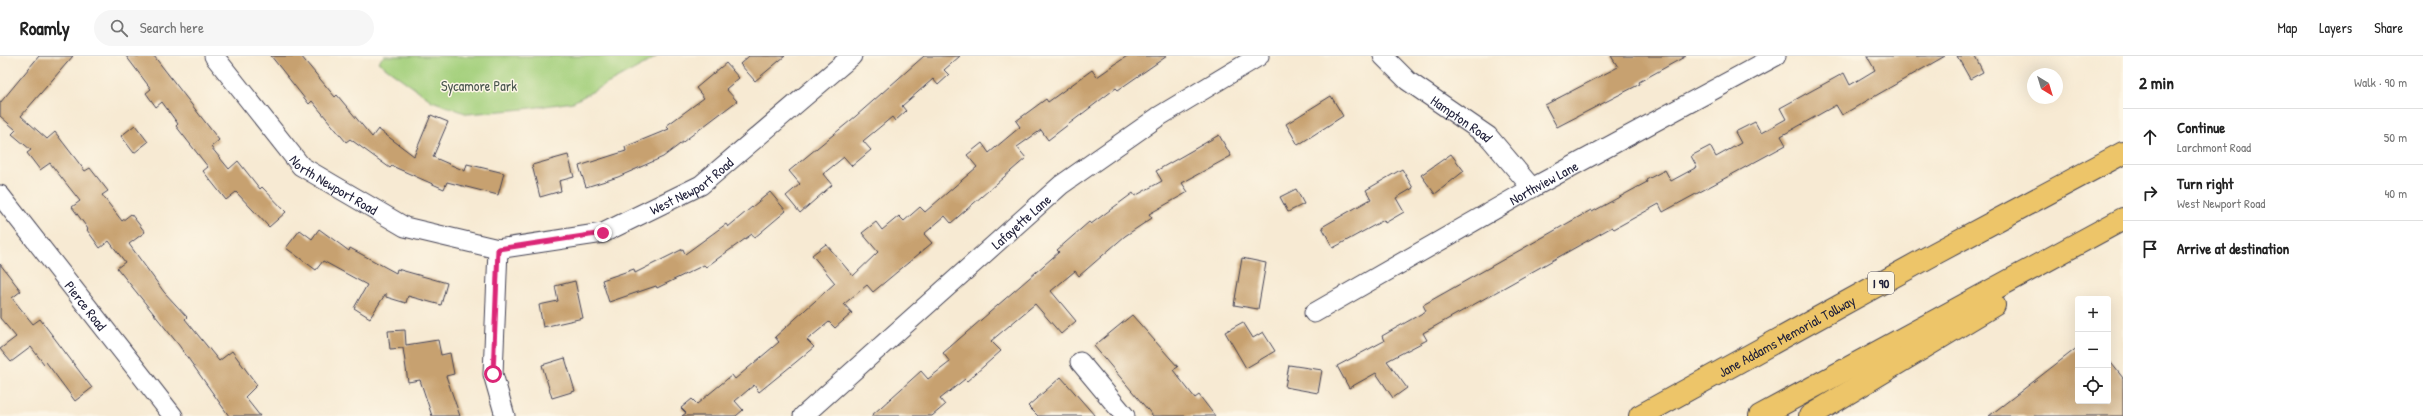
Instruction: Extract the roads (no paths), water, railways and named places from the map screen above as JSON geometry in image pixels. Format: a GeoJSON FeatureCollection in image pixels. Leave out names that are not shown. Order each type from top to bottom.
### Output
{"type":"FeatureCollection","features":[{"type":"Feature","properties":{"kind":"highway","name":"Jane Addams Memorial Tollway"},"geometry":{"type":"LineString","coordinates":[[1640,416],[1934,254],[2123,153]]}},
{"type":"Feature","properties":{"kind":"highway"},"geometry":{"type":"LineString","coordinates":[[1760,416],[2123,219]]}},
{"type":"Feature","properties":{"kind":"highway"},"geometry":{"type":"LineString","coordinates":[[1810,416],[1980,314],[2123,223]]}},
{"type":"Feature","properties":{"kind":"street","name":"North Newport Road"},"geometry":{"type":"LineString","coordinates":[[214,56],[300,166],[405,227],[498,249]]}},
{"type":"Feature","properties":{"kind":"street","name":"West Newport Road"},"geometry":{"type":"LineString","coordinates":[[498,249],[603,233],[701,185],[852,56]]}},
{"type":"Feature","properties":{"kind":"street","name":"Lafayette Lane"},"geometry":{"type":"LineString","coordinates":[[803,416],[1061,185],[1158,117],[1259,56]]}},
{"type":"Feature","properties":{"kind":"street","name":"Hampton Road"},"geometry":{"type":"LineString","coordinates":[[1383,56],[1408,81],[1488,136],[1532,188]]}},
{"type":"Feature","properties":{"kind":"street","name":"Northview Lane"},"geometry":{"type":"LineString","coordinates":[[1314,313],[1532,188],[1776,56]]}},
{"type":"Feature","properties":{"kind":"street","name":"Pierce Road"},"geometry":{"type":"LineString","coordinates":[[0,194],[173,416]]}},
{"type":"Feature","properties":{"kind":"street"},"geometry":{"type":"LineString","coordinates":[[498,249],[493,374],[505,416]]}},
{"type":"Feature","properties":{"kind":"street"},"geometry":{"type":"LineString","coordinates":[[1080,362],[1125,416]]}},
{"type":"Feature","properties":{"kind":"park label","name":"Sycamore Park"},"geometry":{"type":"Point","coordinates":[479,85]}}]}
